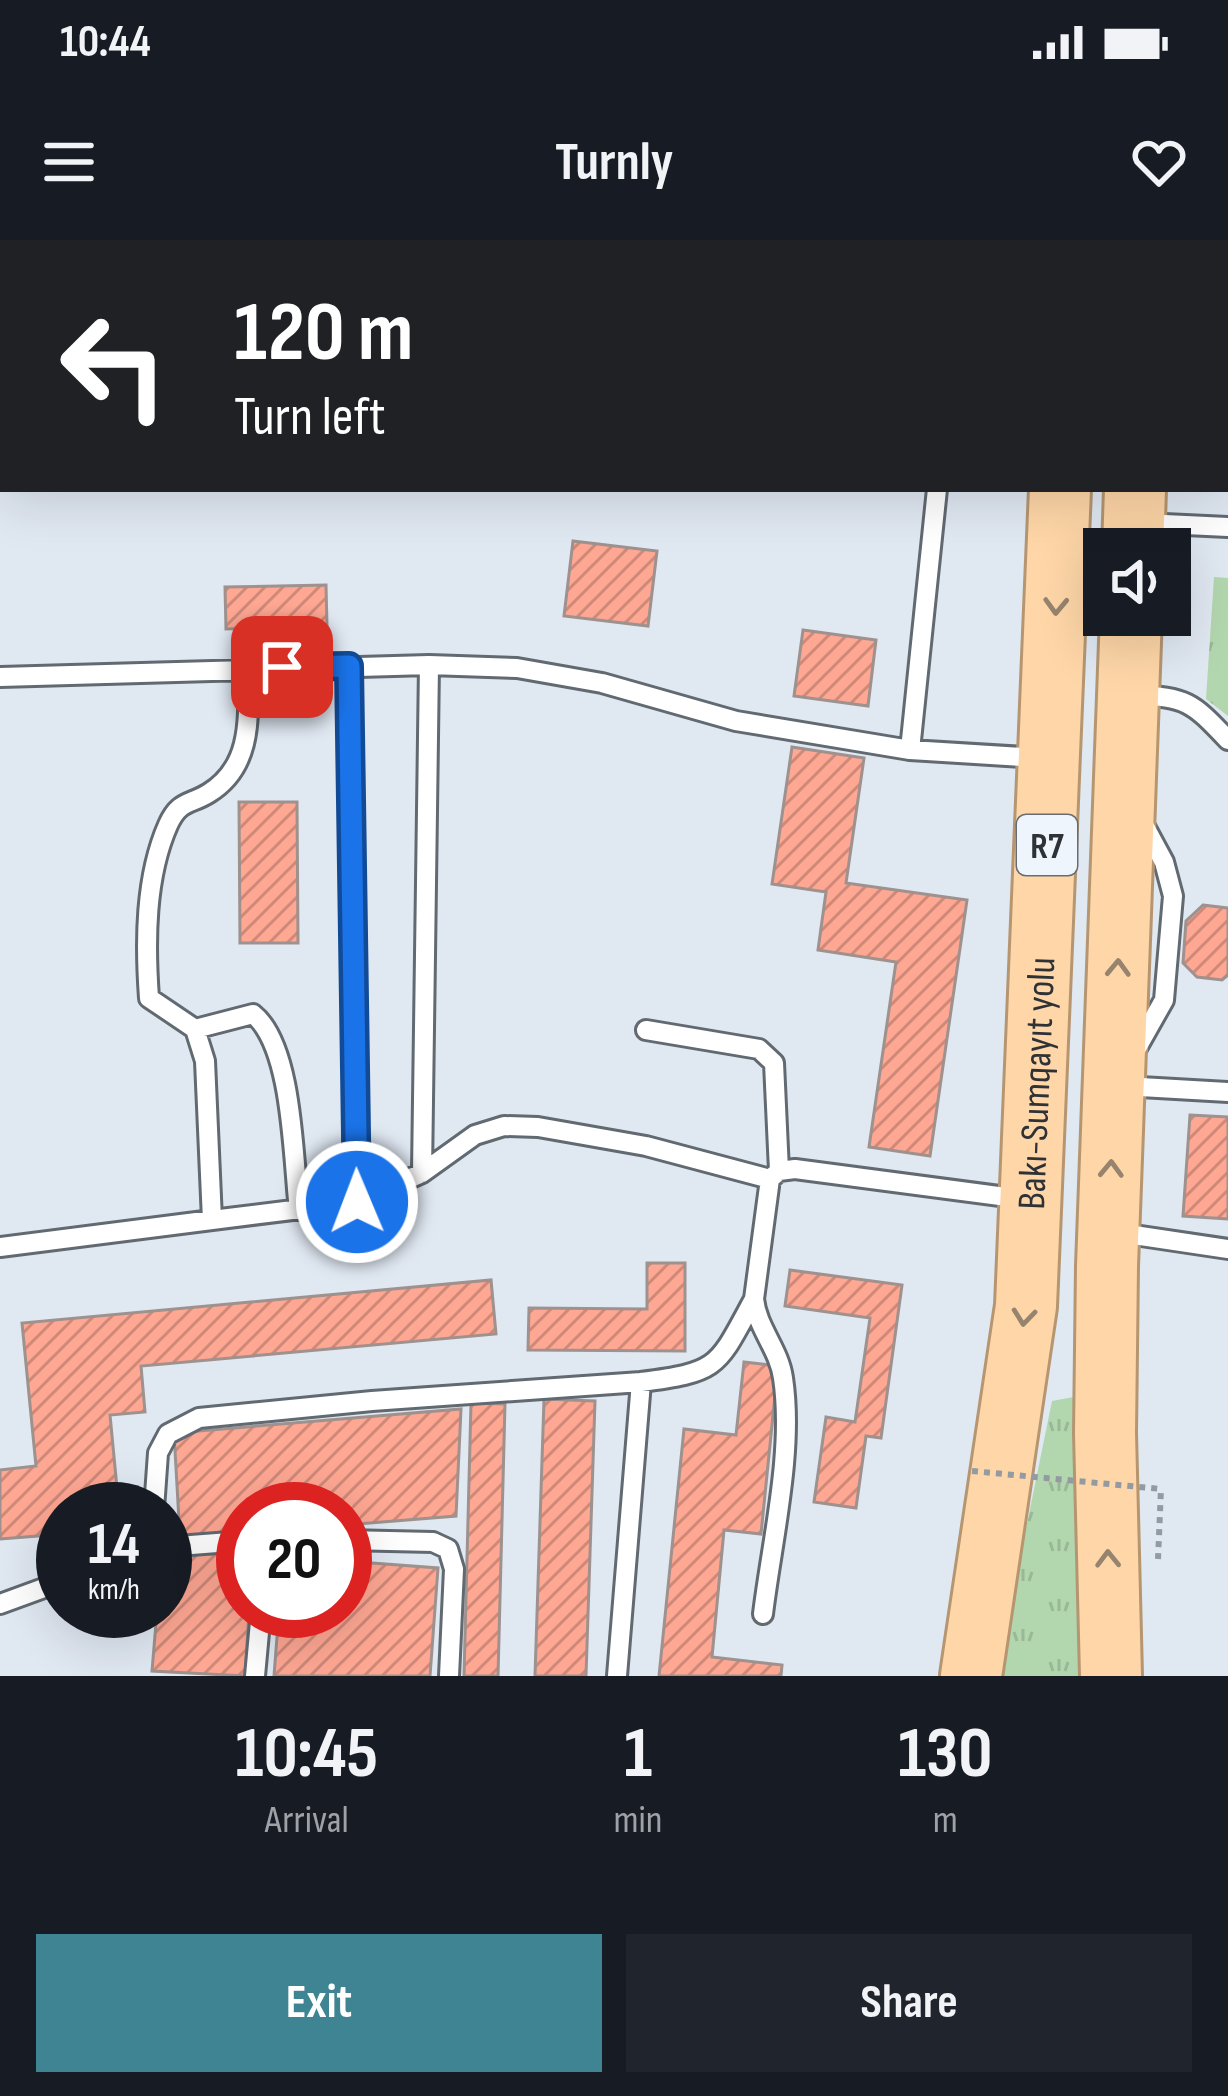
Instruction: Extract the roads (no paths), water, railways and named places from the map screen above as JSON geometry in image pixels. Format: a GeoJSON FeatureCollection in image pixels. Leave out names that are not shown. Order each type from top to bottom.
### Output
{"type":"FeatureCollection","features":[{"type":"Feature","properties":{"kind":"highway","name":"Bakı-Sumqayıt yolu"},"geometry":{"type":"LineString","coordinates":[[971,1676],[1016,1390],[1033,1201],[1060,492]]}},
{"type":"Feature","properties":{"kind":"highway","name":"Bakı-Sumqayıt yolu"},"geometry":{"type":"LineString","coordinates":[[1111,1676],[1105,1433],[1130,636]]}},
{"type":"Feature","properties":{"kind":"lane"},"geometry":{"type":"LineString","coordinates":[[910,750],[938,492]]}},
{"type":"Feature","properties":{"kind":"lane"},"geometry":{"type":"LineString","coordinates":[[1134,520],[1228,527]]}},
{"type":"Feature","properties":{"kind":"lane"},"geometry":{"type":"LineString","coordinates":[[422,1174],[429,665]]}},
{"type":"Feature","properties":{"kind":"lane"},"geometry":{"type":"LineString","coordinates":[[0,677],[349,666],[517,668],[602,683],[736,721],[910,750],[1051,758]]}},
{"type":"Feature","properties":{"kind":"lane"},"geometry":{"type":"LineString","coordinates":[[349,666],[357,1202]]}},
{"type":"Feature","properties":{"kind":"lane"},"geometry":{"type":"LineString","coordinates":[[212,1220],[205,1061],[195,1029],[149,998],[145,947],[154,878],[168,824],[183,802],[217,788],[236,767],[246,746],[248,668]]}},
{"type":"Feature","properties":{"kind":"lane"},"geometry":{"type":"LineString","coordinates":[[1129,693],[1180,698],[1195,705],[1228,740]]}},
{"type":"Feature","properties":{"kind":"lane"},"geometry":{"type":"LineString","coordinates":[[195,1029],[253,1014],[267,1025],[279,1056],[299,1210]]}},
{"type":"Feature","properties":{"kind":"lane"},"geometry":{"type":"LineString","coordinates":[[646,1030],[759,1049],[774,1063],[774,1175],[754,1299],[756,1318],[783,1376],[785,1433],[764,1613]]}},
{"type":"Feature","properties":{"kind":"lane"},"geometry":{"type":"LineString","coordinates":[[1113,1085],[1228,1092]]}},
{"type":"Feature","properties":{"kind":"lane"},"geometry":{"type":"LineString","coordinates":[[0,1246],[357,1202],[422,1174],[475,1135],[504,1126],[538,1127],[646,1146],[774,1175],[795,1169],[1033,1201]]}},
{"type":"Feature","properties":{"kind":"lane"},"geometry":{"type":"LineString","coordinates":[[1109,1232],[1228,1249]]}},
{"type":"Feature","properties":{"kind":"lane"},"geometry":{"type":"LineString","coordinates":[[156,1482],[158,1453],[168,1434],[199,1418],[692,1376],[713,1367],[754,1299]]}},
{"type":"Feature","properties":{"kind":"lane"},"geometry":{"type":"LineString","coordinates":[[617,1676],[641,1382]]}},
{"type":"Feature","properties":{"kind":"lane"},"geometry":{"type":"LineString","coordinates":[[372,1541],[433,1542],[448,1550],[454,1569],[449,1676]]}},
{"type":"Feature","properties":{"kind":"lane"},"geometry":{"type":"LineString","coordinates":[[0,1604],[36,1591]]}},
{"type":"Feature","properties":{"kind":"lane"},"geometry":{"type":"LineString","coordinates":[[255,1676],[259,1638]]}}]}
